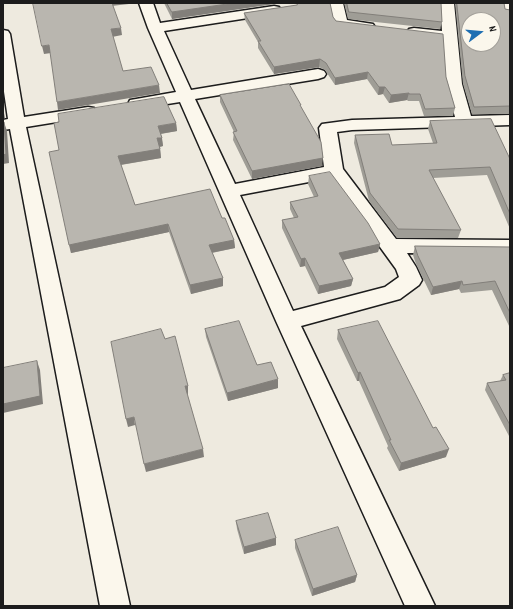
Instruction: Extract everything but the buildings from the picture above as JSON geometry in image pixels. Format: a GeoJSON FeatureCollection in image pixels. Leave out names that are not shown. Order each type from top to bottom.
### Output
{"type":"FeatureCollection","features":[{"type":"Feature","properties":{"kind":"street"},"geometry":{"type":"LineString","coordinates":[[146,3],[155,28],[287,321],[420,606]]}},
{"type":"Feature","properties":{"kind":"street"},"geometry":{"type":"LineString","coordinates":[[336,3],[341,24],[380,28]]}},
{"type":"Feature","properties":{"kind":"street"},"geometry":{"type":"LineString","coordinates":[[447,3],[454,84],[464,120]]}},
{"type":"Feature","properties":{"kind":"street"},"geometry":{"type":"LineString","coordinates":[[508,3],[510,12]]}},
{"type":"Feature","properties":{"kind":"street"},"geometry":{"type":"LineString","coordinates":[[155,28],[291,7]]}},
{"type":"Feature","properties":{"kind":"street"},"geometry":{"type":"LineString","coordinates":[[401,31],[449,36]]}},
{"type":"Feature","properties":{"kind":"street"},"geometry":{"type":"LineString","coordinates":[[3,34],[10,124],[116,606]]}},
{"type":"Feature","properties":{"kind":"street"},"geometry":{"type":"LineString","coordinates":[[124,106],[318,74]]}},
{"type":"Feature","properties":{"kind":"street"},"geometry":{"type":"LineString","coordinates":[[10,124],[101,109]]}},
{"type":"Feature","properties":{"kind":"street"},"geometry":{"type":"LineString","coordinates":[[287,321],[392,293],[411,280],[406,267],[334,171],[328,128],[352,125],[464,120],[510,120]]}},
{"type":"Feature","properties":{"kind":"street"},"geometry":{"type":"LineString","coordinates":[[228,191],[334,171]]}},
{"type":"Feature","properties":{"kind":"street"},"geometry":{"type":"LineString","coordinates":[[391,246],[510,247]]}}]}
